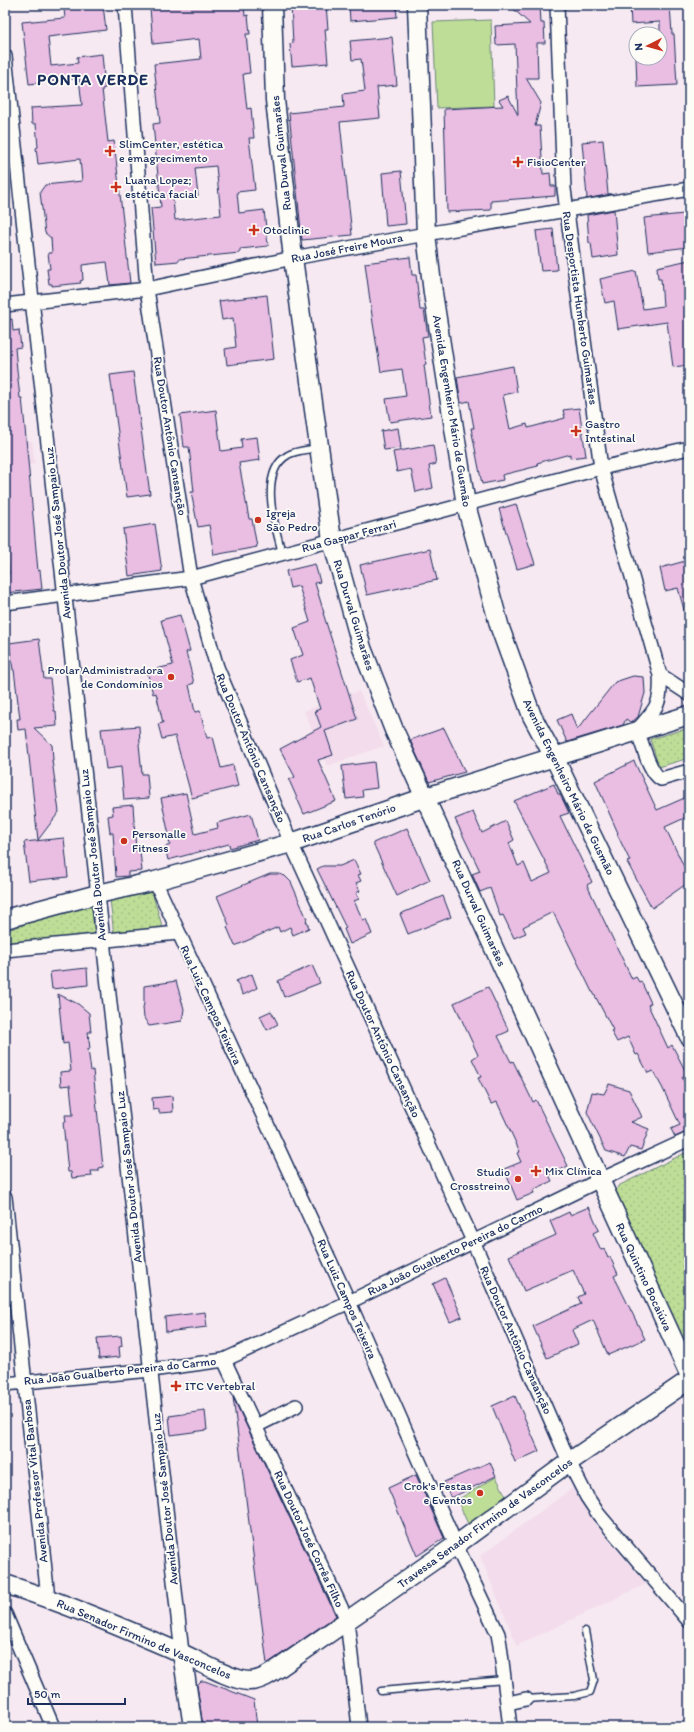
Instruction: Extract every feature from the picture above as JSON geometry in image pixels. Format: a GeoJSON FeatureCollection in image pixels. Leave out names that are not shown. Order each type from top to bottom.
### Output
{"type":"FeatureCollection","features":[{"type":"Feature","properties":{"kind":"street","name":"Rua Doutor Antônio Cansanção"},"geometry":{"type":"LineString","coordinates":[[126,5],[147,289],[192,578],[217,667],[291,842],[473,1241],[569,1462]]}},
{"type":"Feature","properties":{"kind":"street","name":"Rua Durval Guimarães"},"geometry":{"type":"LineString","coordinates":[[272,5],[275,100],[293,258],[319,448],[332,540],[362,648],[394,730],[426,797],[600,1180]]}},
{"type":"Feature","properties":{"kind":"street","name":"Avenida Engenheiro Mário de Gusmão"},"geometry":{"type":"LineString","coordinates":[[417,5],[426,234],[433,293],[466,505],[500,628],[532,716],[554,757],[689,1036]]}},
{"type":"Feature","properties":{"kind":"street","name":"Rua Desportista Humberto Guimarães"},"geometry":{"type":"LineString","coordinates":[[557,5],[564,189],[601,468],[660,675],[660,701],[653,712],[637,730]]}},
{"type":"Feature","properties":{"kind":"street","name":"Avenida Doutor José Sampaio Luz"},"geometry":{"type":"LineString","coordinates":[[5,56],[182,1653]]}},
{"type":"Feature","properties":{"kind":"street","name":"Rua José Freire Moura"},"geometry":{"type":"LineString","coordinates":[[5,305],[147,289],[293,258],[566,209],[689,189]]}},
{"type":"Feature","properties":{"kind":"street","name":"Rua Gaspar Ferrari"},"geometry":{"type":"LineString","coordinates":[[5,603],[192,578],[601,468],[689,448]]}},
{"type":"Feature","properties":{"kind":"street"},"geometry":{"type":"LineString","coordinates":[[660,675],[689,694]]}},
{"type":"Feature","properties":{"kind":"street","name":"Rua Carlos Tenório"},"geometry":{"type":"LineString","coordinates":[[5,919],[98,894],[155,881],[291,842],[426,797],[689,715]]}},
{"type":"Feature","properties":{"kind":"street"},"geometry":{"type":"LineString","coordinates":[[637,730],[650,765],[656,776],[661,779],[689,771]]}},
{"type":"Feature","properties":{"kind":"street","name":"Rua Luiz Campos Teixeira"},"geometry":{"type":"LineString","coordinates":[[155,881],[349,1302],[456,1545],[498,1634],[510,1727]]}},
{"type":"Feature","properties":{"kind":"street"},"geometry":{"type":"LineString","coordinates":[[5,950],[178,933]]}},
{"type":"Feature","properties":{"kind":"street","name":"Rua João Gualberto Pereira do Carmo"},"geometry":{"type":"LineString","coordinates":[[5,1384],[151,1370],[224,1360],[349,1302],[600,1180],[689,1139]]}},
{"type":"Feature","properties":{"kind":"street","name":"Rua Quintino Bocaiúva"},"geometry":{"type":"LineString","coordinates":[[600,1180],[689,1374]]}},
{"type":"Feature","properties":{"kind":"street","name":"Avenida Professor Vital Barbosa"},"geometry":{"type":"LineString","coordinates":[[5,1197],[48,1598]]}},
{"type":"Feature","properties":{"kind":"street","name":"Rua Doutor José Corrêa Filho"},"geometry":{"type":"LineString","coordinates":[[224,1360],[347,1620],[359,1727]]}},
{"type":"Feature","properties":{"kind":"street","name":"Travessa Senador Firmino de Vasconcelos"},"geometry":{"type":"LineString","coordinates":[[282,1666],[456,1545],[569,1462],[689,1380]]}},
{"type":"Feature","properties":{"kind":"street"},"geometry":{"type":"LineString","coordinates":[[256,1426],[296,1406]]}},
{"type":"Feature","properties":{"kind":"street"},"geometry":{"type":"LineString","coordinates":[[569,1462],[587,1497],[599,1515],[689,1621]]}},
{"type":"Feature","properties":{"kind":"street","name":"Rua Senador Firmino de Vasconcelos"},"geometry":{"type":"LineString","coordinates":[[5,1584],[48,1598],[182,1653],[237,1679],[249,1681],[265,1677],[282,1666]]}},
{"type":"Feature","properties":{"kind":"street"},"geometry":{"type":"LineString","coordinates":[[5,1614],[10,1638],[53,1727]]}},
{"type":"Feature","properties":{"kind":"street"},"geometry":{"type":"LineString","coordinates":[[182,1653],[193,1727]]}},
{"type":"Feature","properties":{"kind":"street"},"geometry":{"type":"LineString","coordinates":[[508,1703],[526,1699]]}},
{"type":"Feature","properties":{"kind":"lane"},"geometry":{"type":"LineString","coordinates":[[282,553],[273,509],[271,479],[278,463],[290,453],[319,448]]}},
{"type":"Feature","properties":{"kind":"lane"},"geometry":{"type":"LineString","coordinates":[[526,1699],[574,1696],[590,1692],[594,1680],[585,1631]]}},
{"type":"Feature","properties":{"kind":"lane"},"geometry":{"type":"LineString","coordinates":[[381,1691],[504,1680]]}},
{"type":"Feature","properties":{"kind":"shaded area"},"geometry":{"type":"Polygon","coordinates":[[[32,441],[35,464],[5,468],[5,444],[32,441]]]}},
{"type":"Feature","properties":{"kind":"shaded area"},"geometry":{"type":"Polygon","coordinates":[[[359,691],[384,746],[327,766],[304,711],[359,691]]]}},
{"type":"Feature","properties":{"kind":"shaded area"},"geometry":{"type":"Polygon","coordinates":[[[574,1487],[594,1523],[646,1584],[516,1646],[515,1640],[480,1556],[574,1487]]]}},
{"type":"Feature","properties":{"kind":"green space"},"geometry":{"type":"Polygon","coordinates":[[[491,20],[494,106],[437,108],[433,22],[491,20]]]}},
{"type":"Feature","properties":{"kind":"green space"},"geometry":{"type":"Polygon","coordinates":[[[689,728],[689,758],[659,767],[650,739],[689,728]]]}},
{"type":"Feature","properties":{"kind":"green space"},"geometry":{"type":"Polygon","coordinates":[[[151,889],[164,932],[114,936],[110,899],[151,889]]]}},
{"type":"Feature","properties":{"kind":"green space"},"geometry":{"type":"Polygon","coordinates":[[[87,903],[93,911],[96,920],[96,929],[93,938],[5,947],[5,931],[87,903]]]}},
{"type":"Feature","properties":{"kind":"green space"},"geometry":{"type":"Polygon","coordinates":[[[689,1151],[689,1359],[616,1192],[618,1186],[689,1151]]]}},
{"type":"Feature","properties":{"kind":"green space"},"geometry":{"type":"Polygon","coordinates":[[[496,1477],[508,1500],[469,1526],[457,1500],[496,1477]]]}},
{"type":"Feature","properties":{"kind":"building"},"geometry":{"type":"Polygon","coordinates":[[[103,5],[106,30],[48,37],[51,66],[78,63],[77,57],[102,54],[105,88],[102,89],[108,142],[114,141],[130,283],[110,285],[107,262],[82,265],[83,280],[80,281],[81,283],[52,286],[52,284],[49,284],[47,269],[50,269],[48,253],[52,253],[51,238],[45,233],[40,192],[45,185],[82,181],[80,159],[38,164],[36,124],[32,124],[31,108],[82,105],[79,78],[29,84],[22,22],[65,18],[64,9],[103,5]]]}},
{"type":"Feature","properties":{"kind":"building"},"geometry":{"type":"Polygon","coordinates":[[[177,5],[244,5],[245,16],[248,15],[250,34],[246,34],[250,73],[243,74],[247,109],[251,108],[254,138],[249,138],[255,190],[237,192],[239,213],[264,210],[268,246],[240,249],[240,253],[179,259],[179,261],[156,263],[151,208],[161,207],[153,124],[160,123],[154,64],[201,59],[199,39],[153,44],[150,8],[177,5]],[[216,166],[195,168],[198,196],[173,199],[175,220],[221,215],[216,166]]]}},
{"type":"Feature","properties":{"kind":"building"},"geometry":{"type":"Polygon","coordinates":[[[291,5],[326,5],[328,29],[325,29],[328,63],[292,66],[290,44],[293,43],[291,5]]]}},
{"type":"Feature","properties":{"kind":"building"},"geometry":{"type":"Polygon","coordinates":[[[349,5],[396,5],[397,17],[350,21],[349,5]]]}},
{"type":"Feature","properties":{"kind":"building"},"geometry":{"type":"Polygon","coordinates":[[[509,5],[540,5],[541,23],[544,23],[545,43],[537,43],[538,78],[526,78],[541,103],[535,126],[540,126],[543,174],[550,173],[551,186],[555,186],[555,196],[491,201],[491,210],[447,212],[444,109],[503,106],[499,100],[508,96],[518,115],[515,44],[496,45],[495,26],[530,24],[509,5]]]}},
{"type":"Feature","properties":{"kind":"building"},"geometry":{"type":"Polygon","coordinates":[[[630,5],[670,5],[672,34],[674,34],[677,85],[637,87],[636,66],[668,66],[668,26],[660,26],[660,22],[631,24],[630,5]]]}},
{"type":"Feature","properties":{"kind":"building"},"geometry":{"type":"Polygon","coordinates":[[[392,37],[397,85],[377,87],[380,118],[340,122],[352,235],[302,240],[289,113],[344,107],[343,94],[365,91],[361,59],[352,60],[350,41],[392,37]]]}},
{"type":"Feature","properties":{"kind":"building"},"geometry":{"type":"Polygon","coordinates":[[[603,140],[608,194],[611,194],[586,199],[582,142],[603,140]]]}},
{"type":"Feature","properties":{"kind":"building"},"geometry":{"type":"Polygon","coordinates":[[[401,171],[406,224],[386,226],[382,173],[401,171]]]}},
{"type":"Feature","properties":{"kind":"building"},"geometry":{"type":"Polygon","coordinates":[[[614,210],[618,255],[593,259],[591,243],[589,243],[587,215],[614,210]]]}},
{"type":"Feature","properties":{"kind":"building"},"geometry":{"type":"Polygon","coordinates":[[[684,214],[688,247],[648,252],[644,218],[684,214]]]}},
{"type":"Feature","properties":{"kind":"building"},"geometry":{"type":"Polygon","coordinates":[[[553,229],[557,270],[541,271],[536,231],[553,229]]]}},
{"type":"Feature","properties":{"kind":"building"},"geometry":{"type":"Polygon","coordinates":[[[410,257],[412,275],[416,275],[420,310],[424,310],[428,336],[422,337],[431,416],[390,422],[386,399],[406,396],[402,369],[381,372],[365,263],[410,257]]]}},
{"type":"Feature","properties":{"kind":"building"},"geometry":{"type":"Polygon","coordinates":[[[689,260],[689,365],[673,367],[667,322],[618,329],[614,301],[605,303],[600,279],[636,271],[643,309],[663,306],[661,279],[658,279],[657,267],[689,260]]]}},
{"type":"Feature","properties":{"kind":"building"},"geometry":{"type":"Polygon","coordinates":[[[267,295],[274,359],[227,365],[225,349],[236,347],[233,318],[222,320],[219,301],[267,295]]]}},
{"type":"Feature","properties":{"kind":"building"},"geometry":{"type":"Polygon","coordinates":[[[12,319],[13,331],[19,330],[21,347],[15,348],[20,398],[22,398],[24,417],[38,571],[40,570],[42,589],[5,593],[5,574],[9,574],[5,542],[5,471],[7,471],[5,455],[5,320],[12,319]]]}},
{"type":"Feature","properties":{"kind":"building"},"geometry":{"type":"Polygon","coordinates":[[[513,366],[517,392],[503,395],[510,429],[527,424],[528,428],[565,418],[563,410],[579,408],[586,456],[570,458],[570,454],[537,463],[538,466],[502,475],[503,480],[482,484],[471,428],[474,428],[469,401],[461,403],[457,377],[513,366]]]}},
{"type":"Feature","properties":{"kind":"building"},"geometry":{"type":"Polygon","coordinates":[[[133,372],[150,494],[127,497],[110,375],[133,372]]]}},
{"type":"Feature","properties":{"kind":"building"},"geometry":{"type":"Polygon","coordinates":[[[216,410],[221,451],[242,448],[241,439],[257,437],[260,460],[239,463],[249,519],[252,519],[257,547],[214,555],[209,525],[198,527],[191,492],[194,492],[189,447],[184,447],[180,415],[216,410]]]}},
{"type":"Feature","properties":{"kind":"building"},"geometry":{"type":"Polygon","coordinates":[[[398,428],[401,448],[384,450],[381,431],[398,428]]]}},
{"type":"Feature","properties":{"kind":"building"},"geometry":{"type":"Polygon","coordinates":[[[433,445],[436,464],[429,466],[433,488],[416,492],[411,469],[397,472],[393,452],[433,445]]]}},
{"type":"Feature","properties":{"kind":"building"},"geometry":{"type":"Polygon","coordinates":[[[516,504],[535,564],[517,569],[499,509],[516,504]]]}},
{"type":"Feature","properties":{"kind":"building"},"geometry":{"type":"Polygon","coordinates":[[[155,524],[162,571],[129,576],[123,529],[155,524]]]}},
{"type":"Feature","properties":{"kind":"building"},"geometry":{"type":"Polygon","coordinates":[[[430,549],[437,580],[367,595],[360,565],[430,549]]]}},
{"type":"Feature","properties":{"kind":"building"},"geometry":{"type":"Polygon","coordinates":[[[689,560],[689,617],[686,617],[678,588],[665,591],[660,568],[689,560]]]}},
{"type":"Feature","properties":{"kind":"building"},"geometry":{"type":"Polygon","coordinates":[[[315,564],[320,582],[315,583],[323,613],[357,719],[325,731],[333,755],[318,760],[336,801],[304,814],[289,780],[295,777],[280,749],[321,727],[315,711],[320,709],[310,678],[297,682],[290,660],[303,655],[294,628],[310,622],[299,586],[290,588],[286,571],[315,564]]]}},
{"type":"Feature","properties":{"kind":"building"},"geometry":{"type":"Polygon","coordinates":[[[180,615],[190,651],[186,652],[194,683],[189,685],[195,712],[200,711],[207,738],[213,737],[221,768],[233,765],[238,786],[192,798],[175,736],[162,739],[158,724],[163,723],[156,693],[153,694],[147,671],[173,665],[161,620],[180,615]]]}},
{"type":"Feature","properties":{"kind":"building"},"geometry":{"type":"Polygon","coordinates":[[[39,639],[44,679],[50,679],[54,711],[56,711],[57,726],[34,728],[52,745],[52,760],[59,812],[38,840],[26,729],[18,730],[17,719],[20,719],[9,643],[39,639]]]}},
{"type":"Feature","properties":{"kind":"building"},"geometry":{"type":"Polygon","coordinates":[[[633,676],[644,677],[645,693],[638,717],[630,722],[626,719],[623,725],[567,742],[557,720],[571,714],[577,730],[615,682],[633,676]]]}},
{"type":"Feature","properties":{"kind":"building"},"geometry":{"type":"Polygon","coordinates":[[[139,726],[142,774],[147,774],[149,798],[124,800],[121,767],[106,769],[101,729],[139,726]]]}},
{"type":"Feature","properties":{"kind":"building"},"geometry":{"type":"Polygon","coordinates":[[[444,728],[465,772],[429,782],[410,740],[444,728]]]}},
{"type":"Feature","properties":{"kind":"building"},"geometry":{"type":"Polygon","coordinates":[[[634,761],[657,810],[689,796],[689,816],[665,827],[689,877],[689,882],[652,908],[627,862],[630,861],[595,781],[634,761]]]}},
{"type":"Feature","properties":{"kind":"building"},"geometry":{"type":"Polygon","coordinates":[[[374,762],[377,788],[362,790],[363,797],[346,799],[342,766],[374,762]]]}},
{"type":"Feature","properties":{"kind":"building"},"geometry":{"type":"Polygon","coordinates":[[[554,784],[569,813],[560,816],[592,882],[587,885],[632,979],[636,977],[639,982],[641,981],[651,1003],[648,1005],[668,1048],[672,1045],[687,1074],[682,1077],[689,1092],[689,1131],[675,1137],[671,1129],[680,1125],[662,1087],[653,1071],[648,1073],[638,1054],[636,1055],[628,1037],[617,1042],[611,1031],[613,1030],[592,992],[553,912],[523,927],[526,933],[514,938],[503,915],[500,916],[490,888],[480,892],[472,874],[480,871],[455,819],[473,812],[482,833],[506,821],[514,840],[509,843],[518,866],[524,863],[532,882],[551,873],[514,801],[554,784]]]}},
{"type":"Feature","properties":{"kind":"building"},"geometry":{"type":"Polygon","coordinates":[[[186,793],[195,834],[218,828],[217,823],[251,814],[258,840],[230,848],[229,844],[168,860],[165,847],[170,845],[170,840],[161,798],[186,793]]]}},
{"type":"Feature","properties":{"kind":"building"},"geometry":{"type":"Polygon","coordinates":[[[133,805],[136,851],[140,851],[142,871],[128,872],[128,876],[116,877],[113,833],[110,833],[108,816],[113,815],[112,807],[133,805]]]}},
{"type":"Feature","properties":{"kind":"building"},"geometry":{"type":"Polygon","coordinates":[[[407,828],[430,880],[397,896],[373,843],[407,828]]]}},
{"type":"Feature","properties":{"kind":"building"},"geometry":{"type":"Polygon","coordinates":[[[64,838],[68,877],[29,881],[24,842],[64,838]]]}},
{"type":"Feature","properties":{"kind":"building"},"geometry":{"type":"Polygon","coordinates":[[[354,860],[361,874],[358,875],[361,881],[356,883],[360,891],[356,893],[359,899],[354,901],[363,920],[366,919],[372,934],[350,944],[344,929],[346,928],[317,869],[323,866],[340,866],[354,860]]]}},
{"type":"Feature","properties":{"kind":"building"},"geometry":{"type":"Polygon","coordinates":[[[270,874],[285,876],[291,882],[307,919],[309,928],[293,935],[290,927],[280,932],[278,927],[235,946],[227,927],[229,925],[217,896],[270,874]]]}},
{"type":"Feature","properties":{"kind":"building"},"geometry":{"type":"Polygon","coordinates":[[[443,896],[451,917],[408,934],[400,914],[443,896]]]}},
{"type":"Feature","properties":{"kind":"building"},"geometry":{"type":"Polygon","coordinates":[[[312,965],[320,983],[284,997],[278,981],[312,965]]]}},
{"type":"Feature","properties":{"kind":"building"},"geometry":{"type":"Polygon","coordinates":[[[87,968],[88,985],[52,989],[50,972],[87,968]]]}},
{"type":"Feature","properties":{"kind":"building"},"geometry":{"type":"Polygon","coordinates":[[[252,974],[257,988],[243,995],[236,981],[252,974]]]}},
{"type":"Feature","properties":{"kind":"building"},"geometry":{"type":"Polygon","coordinates":[[[176,981],[184,1009],[182,1021],[149,1026],[144,1018],[144,986],[176,981]]]}},
{"type":"Feature","properties":{"kind":"building"},"geometry":{"type":"Polygon","coordinates":[[[488,987],[509,1031],[498,1036],[511,1062],[513,1061],[533,1102],[536,1100],[568,1166],[549,1175],[552,1181],[533,1190],[534,1193],[517,1200],[504,1169],[521,1162],[517,1153],[520,1152],[497,1102],[491,1104],[478,1078],[481,1077],[472,1059],[478,1055],[454,1003],[488,987]]]}},
{"type":"Feature","properties":{"kind":"building"},"geometry":{"type":"Polygon","coordinates":[[[58,994],[78,1004],[89,1013],[91,1032],[88,1032],[90,1049],[88,1049],[91,1071],[93,1070],[103,1167],[98,1168],[98,1171],[91,1171],[92,1176],[72,1178],[71,1172],[68,1172],[63,1122],[66,1122],[65,1115],[73,1115],[70,1085],[61,1086],[60,1072],[71,1071],[68,1043],[63,1044],[58,994]]]}},
{"type":"Feature","properties":{"kind":"building"},"geometry":{"type":"Polygon","coordinates":[[[271,1011],[278,1024],[267,1030],[260,1016],[271,1011]]]}},
{"type":"Feature","properties":{"kind":"building"},"geometry":{"type":"Polygon","coordinates":[[[609,1084],[629,1090],[642,1117],[631,1122],[649,1129],[641,1150],[630,1147],[625,1157],[606,1151],[587,1112],[592,1092],[604,1094],[609,1084]]]}},
{"type":"Feature","properties":{"kind":"building"},"geometry":{"type":"Polygon","coordinates":[[[172,1096],[173,1112],[159,1113],[159,1109],[153,1110],[152,1098],[172,1096]]]}},
{"type":"Feature","properties":{"kind":"building"},"geometry":{"type":"Polygon","coordinates":[[[589,1207],[599,1230],[593,1233],[601,1250],[604,1249],[608,1258],[610,1257],[618,1274],[614,1276],[645,1339],[608,1355],[593,1320],[572,1330],[578,1344],[547,1358],[533,1326],[581,1304],[578,1297],[584,1294],[573,1270],[524,1291],[509,1256],[556,1235],[550,1221],[569,1212],[570,1215],[589,1207]]]}},
{"type":"Feature","properties":{"kind":"building"},"geometry":{"type":"Polygon","coordinates":[[[445,1278],[462,1317],[450,1322],[433,1284],[445,1278]]]}},
{"type":"Feature","properties":{"kind":"building"},"geometry":{"type":"Polygon","coordinates":[[[205,1312],[207,1327],[166,1332],[165,1317],[205,1312]]]}},
{"type":"Feature","properties":{"kind":"building"},"geometry":{"type":"Polygon","coordinates":[[[121,1336],[122,1346],[119,1347],[120,1357],[99,1359],[97,1338],[121,1336]]]}},
{"type":"Feature","properties":{"kind":"building"},"geometry":{"type":"Polygon","coordinates":[[[515,1396],[539,1451],[515,1462],[492,1406],[515,1396]]]}},
{"type":"Feature","properties":{"kind":"building"},"geometry":{"type":"Polygon","coordinates":[[[233,1397],[336,1616],[267,1664],[233,1397]]]}},
{"type":"Feature","properties":{"kind":"building"},"geometry":{"type":"Polygon","coordinates":[[[205,1411],[207,1430],[171,1435],[169,1416],[205,1411]]]}},
{"type":"Feature","properties":{"kind":"building"},"geometry":{"type":"Polygon","coordinates":[[[490,1462],[496,1476],[451,1498],[444,1482],[490,1462]]]}},
{"type":"Feature","properties":{"kind":"building"},"geometry":{"type":"Polygon","coordinates":[[[416,1475],[444,1538],[417,1556],[388,1488],[416,1475]]]}},
{"type":"Feature","properties":{"kind":"building"},"geometry":{"type":"Polygon","coordinates":[[[201,1681],[205,1681],[254,1700],[257,1727],[203,1727],[197,1685],[201,1681]]]}},
{"type":"Feature","properties":{"kind":"place","name":"SlimCenter, estética e emagrecimento"},"geometry":{"type":"Point","coordinates":[110,151]}},
{"type":"Feature","properties":{"kind":"place","name":"FisioCenter"},"geometry":{"type":"Point","coordinates":[518,162]}},
{"type":"Feature","properties":{"kind":"place","name":"Luana Lopez; estética facial"},"geometry":{"type":"Point","coordinates":[116,187]}},
{"type":"Feature","properties":{"kind":"place","name":"Otoclinic"},"geometry":{"type":"Point","coordinates":[254,230]}},
{"type":"Feature","properties":{"kind":"place","name":"Gastro Intestinal"},"geometry":{"type":"Point","coordinates":[576,431]}},
{"type":"Feature","properties":{"kind":"place","name":"Igreja São Pedro"},"geometry":{"type":"Point","coordinates":[258,520]}},
{"type":"Feature","properties":{"kind":"place","name":"Prolar Administradora de Condomínios"},"geometry":{"type":"Point","coordinates":[171,677]}},
{"type":"Feature","properties":{"kind":"place","name":"Personalle Fitness"},"geometry":{"type":"Point","coordinates":[124,841]}},
{"type":"Feature","properties":{"kind":"place","name":"Mix Clínica"},"geometry":{"type":"Point","coordinates":[536,1171]}},
{"type":"Feature","properties":{"kind":"place","name":"Studio Crosstreino"},"geometry":{"type":"Point","coordinates":[518,1179]}},
{"type":"Feature","properties":{"kind":"place","name":"ITC Vertebral"},"geometry":{"type":"Point","coordinates":[176,1386]}},
{"type":"Feature","properties":{"kind":"place","name":"Crok's Festas e Eventos"},"geometry":{"type":"Point","coordinates":[480,1493]}},
{"type":"Feature","properties":{"kind":"district","name":"PONTA VERDE"},"geometry":{"type":"Point","coordinates":[93,79]}}]}
